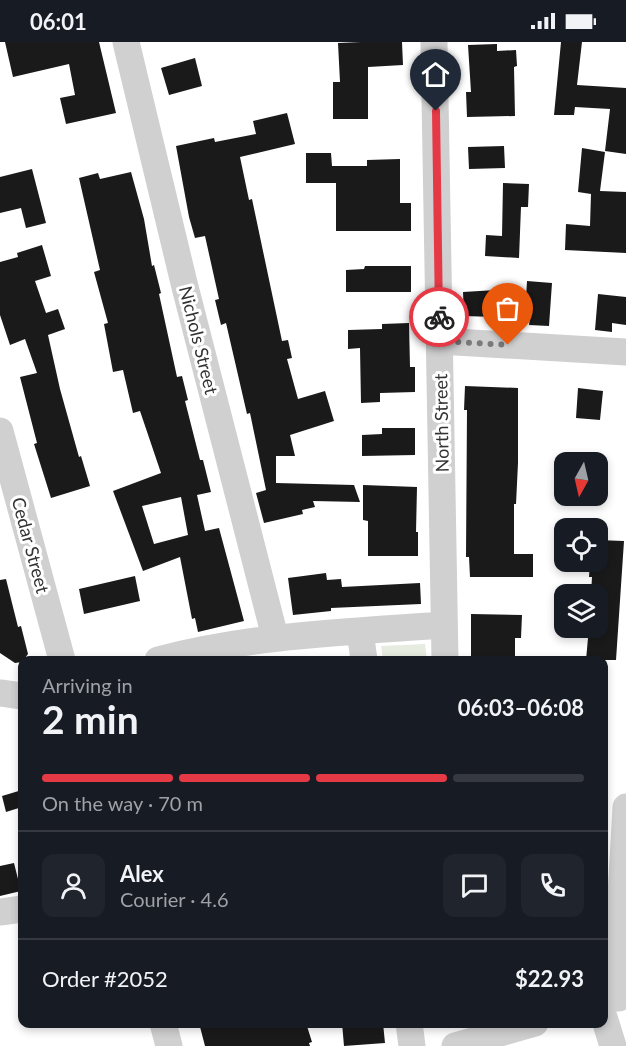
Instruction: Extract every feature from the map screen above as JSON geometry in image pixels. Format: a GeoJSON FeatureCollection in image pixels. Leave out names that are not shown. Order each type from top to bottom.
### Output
{"type":"FeatureCollection","features":[{"type":"Feature","properties":{"kind":"street","name":"Nichols Street"},"geometry":{"type":"LineString","coordinates":[[126,42],[184,283],[275,637]]}},
{"type":"Feature","properties":{"kind":"street","name":"North Street"},"geometry":{"type":"LineString","coordinates":[[434,42],[445,656]]}},
{"type":"Feature","properties":{"kind":"street"},"geometry":{"type":"LineString","coordinates":[[439,341],[626,352]]}},
{"type":"Feature","properties":{"kind":"street","name":"Cedar Street"},"geometry":{"type":"LineString","coordinates":[[0,431],[61,656]]}},
{"type":"Feature","properties":{"kind":"street"},"geometry":{"type":"LineString","coordinates":[[174,656],[275,637],[444,625]]}},
{"type":"Feature","properties":{"kind":"street"},"geometry":{"type":"LineString","coordinates":[[360,631],[363,656]]}},
{"type":"Feature","properties":{"kind":"street"},"geometry":{"type":"LineString","coordinates":[[0,693],[18,695]]}},
{"type":"Feature","properties":{"kind":"street"},"geometry":{"type":"LineString","coordinates":[[613,1046],[613,1003],[626,807]]}},
{"type":"Feature","properties":{"kind":"street"},"geometry":{"type":"LineString","coordinates":[[0,912],[18,910]]}},
{"type":"Feature","properties":{"kind":"street"},"geometry":{"type":"LineString","coordinates":[[164,1028],[169,1046]]}},
{"type":"Feature","properties":{"kind":"street"},"geometry":{"type":"LineString","coordinates":[[410,1028],[412,1046]]}},
{"type":"Feature","properties":{"kind":"street"},"geometry":{"type":"LineString","coordinates":[[455,1046],[518,1028]]}},
{"type":"Feature","properties":{"kind":"shaded area"},"geometry":{"type":"Polygon","coordinates":[[[425,644],[426,656],[382,656],[381,646],[425,644]]]}},
{"type":"Feature","properties":{"kind":"building"},"geometry":{"type":"Polygon","coordinates":[[[5,42],[99,42],[116,113],[66,124],[60,98],[75,95],[69,64],[13,77],[5,42]]]}},
{"type":"Feature","properties":{"kind":"building"},"geometry":{"type":"Polygon","coordinates":[[[402,42],[403,65],[368,67],[368,119],[333,119],[333,82],[340,82],[338,43],[402,42]]]}},
{"type":"Feature","properties":{"kind":"building"},"geometry":{"type":"Polygon","coordinates":[[[561,42],[582,42],[577,85],[626,88],[626,154],[605,151],[610,109],[575,107],[574,115],[554,115],[561,42]]]}},
{"type":"Feature","properties":{"kind":"building"},"geometry":{"type":"Polygon","coordinates":[[[497,44],[497,51],[516,50],[515,116],[467,117],[466,92],[471,92],[468,45],[497,44]]]}},
{"type":"Feature","properties":{"kind":"building"},"geometry":{"type":"Polygon","coordinates":[[[195,58],[202,86],[169,95],[161,68],[195,58]]]}},
{"type":"Feature","properties":{"kind":"building"},"geometry":{"type":"Polygon","coordinates":[[[287,113],[295,144],[240,157],[249,200],[252,199],[282,341],[288,340],[292,358],[287,359],[298,399],[325,391],[334,421],[290,435],[295,456],[276,456],[276,483],[354,485],[360,502],[313,501],[315,507],[302,510],[303,514],[264,523],[256,493],[266,490],[250,413],[247,414],[226,323],[221,325],[215,300],[219,299],[205,236],[195,238],[189,217],[176,146],[214,138],[215,142],[256,134],[253,121],[287,113]]]}},
{"type":"Feature","properties":{"kind":"building"},"geometry":{"type":"Polygon","coordinates":[[[504,146],[505,168],[469,169],[468,147],[504,146]]]}},
{"type":"Feature","properties":{"kind":"building"},"geometry":{"type":"Polygon","coordinates":[[[582,148],[605,152],[600,191],[626,192],[626,253],[565,250],[566,224],[590,226],[591,194],[578,192],[582,148]]]}},
{"type":"Feature","properties":{"kind":"building"},"geometry":{"type":"Polygon","coordinates":[[[306,153],[331,153],[332,166],[367,166],[367,160],[400,159],[400,203],[411,203],[411,231],[336,231],[336,183],[306,183],[306,153]]]}},
{"type":"Feature","properties":{"kind":"building"},"geometry":{"type":"Polygon","coordinates":[[[32,169],[46,223],[26,228],[21,208],[0,213],[0,177],[32,169]]]}},
{"type":"Feature","properties":{"kind":"building"},"geometry":{"type":"Polygon","coordinates":[[[131,172],[144,219],[152,266],[154,265],[161,293],[159,294],[177,377],[182,376],[188,400],[185,401],[211,492],[197,495],[205,531],[219,528],[244,621],[198,632],[195,618],[192,619],[180,557],[143,571],[113,491],[161,473],[140,411],[133,413],[123,370],[113,372],[104,324],[108,323],[94,272],[100,270],[79,178],[98,173],[100,179],[131,172]],[[181,497],[142,506],[154,544],[188,535],[181,497]]]}},
{"type":"Feature","properties":{"kind":"building"},"geometry":{"type":"Polygon","coordinates":[[[503,183],[529,184],[528,207],[521,207],[519,258],[485,256],[486,235],[502,236],[503,183]]]}},
{"type":"Feature","properties":{"kind":"building"},"geometry":{"type":"Polygon","coordinates":[[[42,245],[51,276],[35,281],[46,313],[58,309],[65,329],[48,335],[60,389],[79,457],[81,456],[90,486],[51,498],[34,444],[37,443],[20,377],[37,373],[25,339],[10,345],[0,315],[0,262],[18,257],[17,253],[42,245]]]}},
{"type":"Feature","properties":{"kind":"building"},"geometry":{"type":"Polygon","coordinates":[[[365,266],[411,266],[411,292],[346,292],[346,270],[364,269],[365,266]]]}},
{"type":"Feature","properties":{"kind":"building"},"geometry":{"type":"Polygon","coordinates":[[[527,281],[552,283],[549,326],[529,325],[530,318],[464,316],[463,292],[496,290],[496,299],[526,298],[527,281]]]}},
{"type":"Feature","properties":{"kind":"building"},"geometry":{"type":"Polygon","coordinates":[[[598,294],[626,297],[626,325],[612,323],[612,332],[595,330],[598,294]]]}},
{"type":"Feature","properties":{"kind":"building"},"geometry":{"type":"Polygon","coordinates":[[[409,323],[410,367],[415,367],[415,392],[380,393],[380,402],[361,403],[360,348],[348,349],[348,330],[382,329],[382,324],[409,323]]]}},
{"type":"Feature","properties":{"kind":"building"},"geometry":{"type":"Polygon","coordinates":[[[465,386],[518,388],[518,463],[516,504],[514,504],[514,554],[533,554],[533,577],[470,577],[469,557],[466,557],[467,410],[464,410],[465,386]]]}},
{"type":"Feature","properties":{"kind":"building"},"geometry":{"type":"Polygon","coordinates":[[[578,388],[603,391],[600,420],[576,418],[578,388]]]}},
{"type":"Feature","properties":{"kind":"building"},"geometry":{"type":"Polygon","coordinates":[[[382,428],[415,428],[415,455],[362,456],[362,435],[382,434],[382,428]]]}},
{"type":"Feature","properties":{"kind":"building"},"geometry":{"type":"Polygon","coordinates":[[[363,485],[417,487],[418,556],[368,556],[368,521],[363,520],[363,485]]]}},
{"type":"Feature","properties":{"kind":"building"},"geometry":{"type":"Polygon","coordinates":[[[608,540],[624,541],[616,660],[608,660],[608,656],[586,656],[588,638],[608,638],[608,584],[592,584],[592,577],[589,577],[589,572],[608,572],[608,540]]]}},
{"type":"Feature","properties":{"kind":"building"},"geometry":{"type":"Polygon","coordinates":[[[326,573],[327,580],[341,579],[342,587],[420,583],[421,604],[331,608],[331,611],[293,615],[288,578],[326,573]]]}},
{"type":"Feature","properties":{"kind":"building"},"geometry":{"type":"Polygon","coordinates":[[[135,576],[140,601],[84,614],[79,589],[135,576]]]}},
{"type":"Feature","properties":{"kind":"building"},"geometry":{"type":"Polygon","coordinates":[[[6,579],[18,627],[21,626],[28,654],[18,656],[18,663],[0,653],[0,580],[6,579]]]}},
{"type":"Feature","properties":{"kind":"building"},"geometry":{"type":"Polygon","coordinates":[[[471,614],[522,615],[521,638],[515,638],[515,656],[471,656],[471,614]]]}},
{"type":"Feature","properties":{"kind":"building"},"geometry":{"type":"Polygon","coordinates":[[[18,791],[18,808],[6,812],[2,796],[18,791]]]}},
{"type":"Feature","properties":{"kind":"building"},"geometry":{"type":"Polygon","coordinates":[[[14,863],[18,892],[0,896],[0,866],[14,863]]]}},
{"type":"Feature","properties":{"kind":"building"},"geometry":{"type":"Polygon","coordinates":[[[200,1028],[308,1028],[312,1042],[309,1043],[310,1046],[205,1046],[200,1028]]]}},
{"type":"Feature","properties":{"kind":"building"},"geometry":{"type":"Polygon","coordinates":[[[342,1028],[384,1028],[385,1043],[344,1046],[342,1028]]]}},
{"type":"Feature","properties":{"kind":"way so far"},"geometry":{"type":"LineString","coordinates":[[439,317],[439,341],[508,345]]}},
{"type":"Feature","properties":{"kind":"route"},"geometry":{"type":"LineString","coordinates":[[436,111],[439,317]]}}]}
